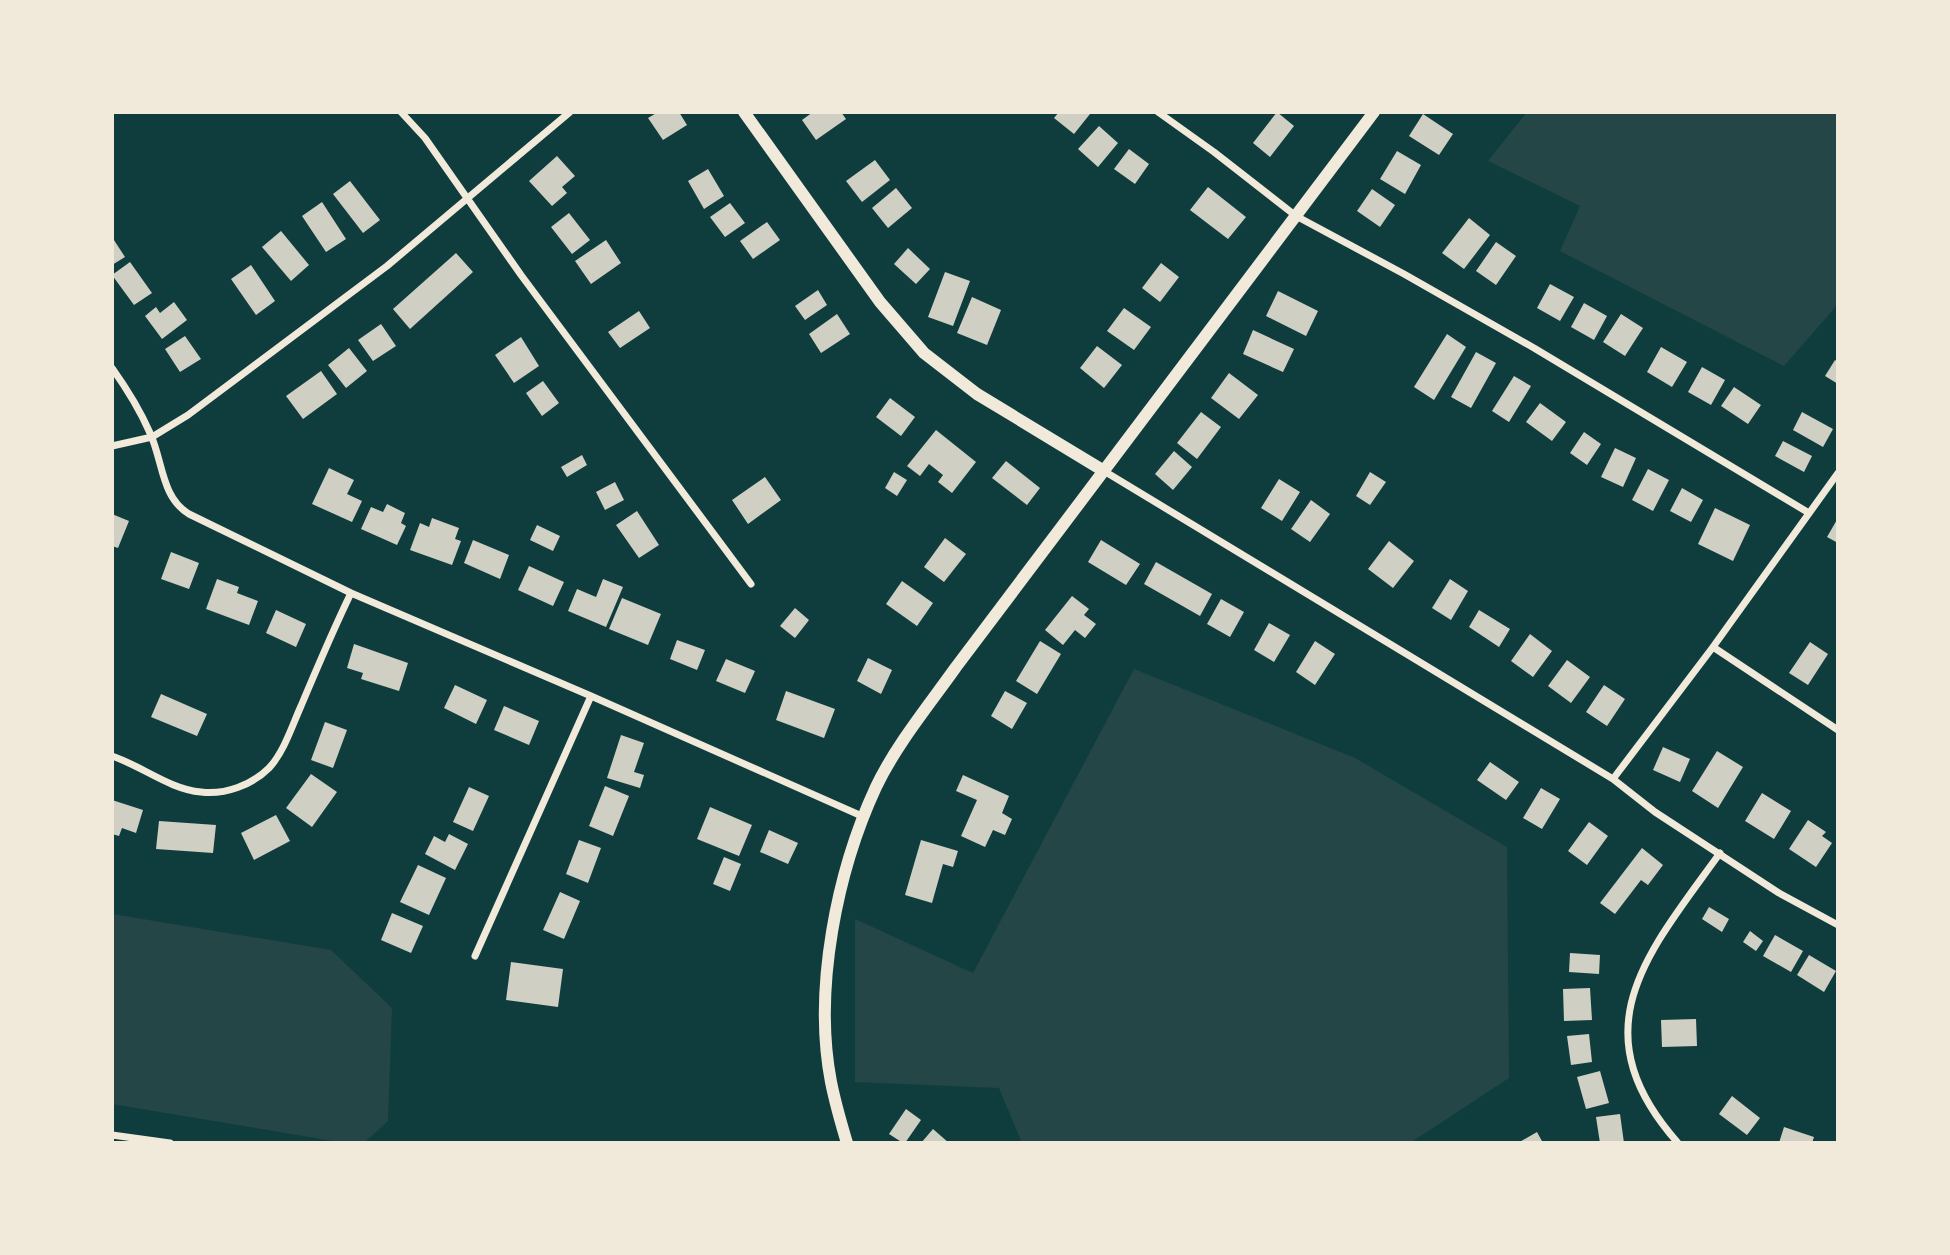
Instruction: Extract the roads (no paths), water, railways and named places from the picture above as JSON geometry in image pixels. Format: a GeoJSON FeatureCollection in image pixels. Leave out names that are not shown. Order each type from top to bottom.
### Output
{"type":"FeatureCollection","features":[{"type":"Feature","properties":{"kind":"street"},"geometry":{"type":"LineString","coordinates":[[401,112],[425,138],[521,275],[751,584]]}},
{"type":"Feature","properties":{"kind":"street"},"geometry":{"type":"LineString","coordinates":[[112,446],[152,437],[188,415],[428,233],[467,197],[570,112]]}},
{"type":"Feature","properties":{"kind":"street"},"geometry":{"type":"LineString","coordinates":[[744,112],[901,329],[924,354],[977,394],[1613,779],[1655,812],[1779,893],[1838,925]]}},
{"type":"Feature","properties":{"kind":"street"},"geometry":{"type":"LineString","coordinates":[[1158,112],[1296,216],[1534,348],[1808,513]]}},
{"type":"Feature","properties":{"kind":"street"},"geometry":{"type":"LineString","coordinates":[[847,1143],[831,1081],[826,1001],[831,942],[839,900],[877,784],[915,724],[1374,112]]}},
{"type":"Feature","properties":{"kind":"street"},"geometry":{"type":"LineString","coordinates":[[112,368],[140,410],[152,437],[169,494],[181,509],[351,593],[864,817]]}},
{"type":"Feature","properties":{"kind":"street"},"geometry":{"type":"LineString","coordinates":[[1613,779],[1713,647],[1838,472]]}},
{"type":"Feature","properties":{"kind":"street"},"geometry":{"type":"LineString","coordinates":[[112,755],[184,789],[203,793],[240,787],[256,778],[271,766],[288,736],[351,593]]}},
{"type":"Feature","properties":{"kind":"street"},"geometry":{"type":"LineString","coordinates":[[1713,647],[1838,730]]}},
{"type":"Feature","properties":{"kind":"street"},"geometry":{"type":"LineString","coordinates":[[475,956],[592,696]]}},
{"type":"Feature","properties":{"kind":"street"},"geometry":{"type":"LineString","coordinates":[[1678,1143],[1659,1121],[1643,1094],[1632,1064],[1628,1033],[1630,1002],[1647,958],[1720,853]]}},
{"type":"Feature","properties":{"kind":"street"},"geometry":{"type":"LineString","coordinates":[[112,1135],[170,1143]]}}]}
